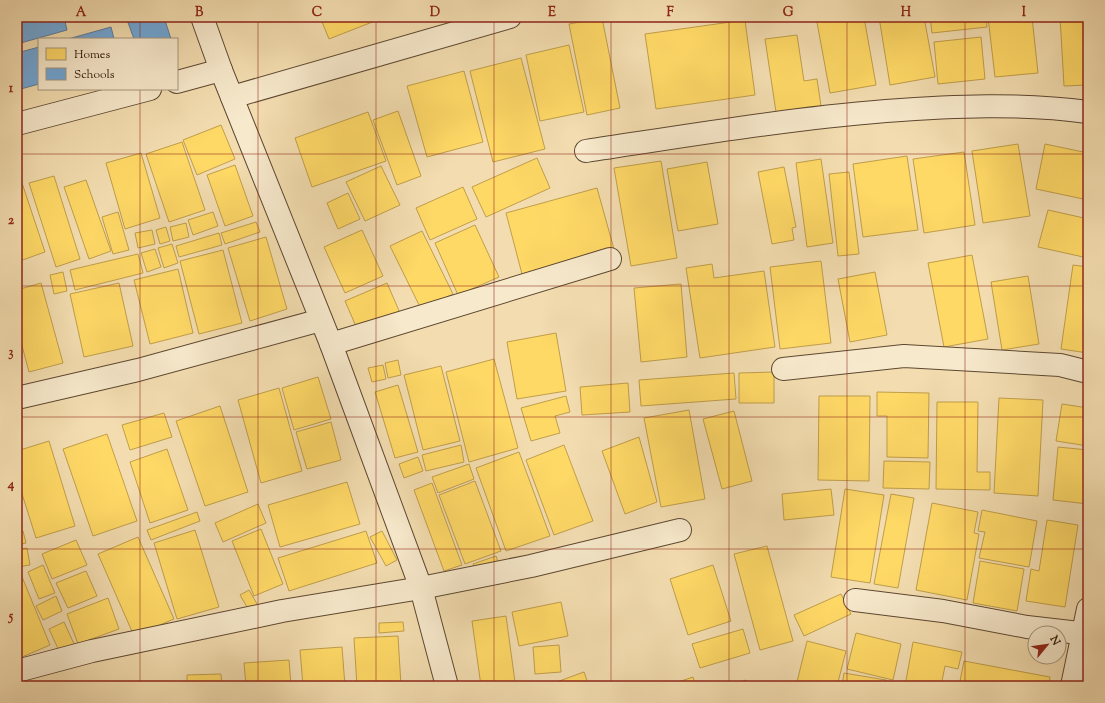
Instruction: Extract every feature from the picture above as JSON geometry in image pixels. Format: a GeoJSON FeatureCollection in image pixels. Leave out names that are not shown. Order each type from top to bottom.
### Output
{"type":"FeatureCollection","features":[{"type":"Feature","properties":{"kind":"street"},"geometry":{"type":"LineString","coordinates":[[202,17],[221,70],[320,320],[331,344],[421,588],[447,686]]}},
{"type":"Feature","properties":{"kind":"street"},"geometry":{"type":"LineString","coordinates":[[232,97],[510,17]]}},
{"type":"Feature","properties":{"kind":"street"},"geometry":{"type":"LineString","coordinates":[[178,82],[221,70]]}},
{"type":"Feature","properties":{"kind":"street"},"geometry":{"type":"LineString","coordinates":[[17,124],[146,90]]}},
{"type":"Feature","properties":{"kind":"street"},"geometry":{"type":"LineString","coordinates":[[586,151],[819,117],[939,107],[1016,105],[1088,112]]}},
{"type":"Feature","properties":{"kind":"street"},"geometry":{"type":"LineString","coordinates":[[331,344],[610,258]]}},
{"type":"Feature","properties":{"kind":"street"},"geometry":{"type":"LineString","coordinates":[[17,398],[138,370],[320,320]]}},
{"type":"Feature","properties":{"kind":"street"},"geometry":{"type":"LineString","coordinates":[[783,369],[904,356],[1060,365],[1088,372]]}},
{"type":"Feature","properties":{"kind":"street"},"geometry":{"type":"LineString","coordinates":[[17,671],[92,651],[282,611],[421,588],[531,566],[680,530]]}},
{"type":"Feature","properties":{"kind":"street"},"geometry":{"type":"LineString","coordinates":[[855,600],[943,610],[1027,627],[1086,634]]}},
{"type":"Feature","properties":{"kind":"street"},"geometry":{"type":"LineString","coordinates":[[1072,686],[1086,634],[1088,608]]}},
{"type":"Feature","properties":{"kind":"building: Homes"},"geometry":{"type":"Polygon","coordinates":[[[320,17],[379,17],[380,19],[329,39],[320,17]]]}},
{"type":"Feature","properties":{"kind":"building: Homes"},"geometry":{"type":"Polygon","coordinates":[[[816,17],[864,17],[876,85],[830,93],[816,17]]]}},
{"type":"Feature","properties":{"kind":"building: Homes"},"geometry":{"type":"Polygon","coordinates":[[[879,17],[924,17],[935,77],[890,85],[879,17]]]}},
{"type":"Feature","properties":{"kind":"building: Homes"},"geometry":{"type":"Polygon","coordinates":[[[930,17],[986,17],[987,27],[932,33],[930,17]]]}},
{"type":"Feature","properties":{"kind":"building: Homes"},"geometry":{"type":"Polygon","coordinates":[[[988,17],[1032,17],[1038,73],[995,77],[988,17]]]}},
{"type":"Feature","properties":{"kind":"building: Homes"},"geometry":{"type":"Polygon","coordinates":[[[1060,17],[1088,17],[1088,85],[1064,86],[1060,17]]]}},
{"type":"Feature","properties":{"kind":"building: Homes"},"geometry":{"type":"Polygon","coordinates":[[[602,18],[620,108],[587,115],[569,24],[602,18]]]}},
{"type":"Feature","properties":{"kind":"building: Homes"},"geometry":{"type":"Polygon","coordinates":[[[745,20],[755,95],[656,109],[645,34],[745,20]]]}},
{"type":"Feature","properties":{"kind":"building: Homes"},"geometry":{"type":"Polygon","coordinates":[[[797,35],[804,81],[817,79],[821,106],[776,112],[765,39],[797,35]]]}},
{"type":"Feature","properties":{"kind":"building: Homes"},"geometry":{"type":"Polygon","coordinates":[[[981,37],[985,79],[938,84],[934,42],[981,37]]]}},
{"type":"Feature","properties":{"kind":"building: Homes"},"geometry":{"type":"Polygon","coordinates":[[[569,45],[584,112],[540,121],[526,55],[569,45]]]}},
{"type":"Feature","properties":{"kind":"building: Homes"},"geometry":{"type":"Polygon","coordinates":[[[521,58],[545,149],[493,162],[470,71],[521,58]]]}},
{"type":"Feature","properties":{"kind":"building: Homes"},"geometry":{"type":"Polygon","coordinates":[[[464,71],[483,142],[427,157],[407,86],[464,71]]]}},
{"type":"Feature","properties":{"kind":"building: Homes"},"geometry":{"type":"Polygon","coordinates":[[[398,111],[421,176],[397,185],[373,120],[398,111]]]}},
{"type":"Feature","properties":{"kind":"building: Homes"},"geometry":{"type":"Polygon","coordinates":[[[368,112],[386,161],[312,187],[295,138],[368,112]]]}},
{"type":"Feature","properties":{"kind":"building: Homes"},"geometry":{"type":"Polygon","coordinates":[[[221,125],[235,159],[197,175],[183,140],[221,125]]]}},
{"type":"Feature","properties":{"kind":"building: Homes"},"geometry":{"type":"Polygon","coordinates":[[[182,142],[205,210],[169,222],[146,154],[182,142]]]}},
{"type":"Feature","properties":{"kind":"building: Homes"},"geometry":{"type":"Polygon","coordinates":[[[1018,144],[1030,216],[983,223],[972,151],[1018,144]]]}},
{"type":"Feature","properties":{"kind":"building: Homes"},"geometry":{"type":"Polygon","coordinates":[[[1045,144],[1088,153],[1088,200],[1036,189],[1045,144]]]}},
{"type":"Feature","properties":{"kind":"building: Homes"},"geometry":{"type":"Polygon","coordinates":[[[964,152],[975,225],[924,233],[913,159],[964,152]]]}},
{"type":"Feature","properties":{"kind":"building: Homes"},"geometry":{"type":"Polygon","coordinates":[[[141,153],[160,218],[125,229],[106,163],[141,153]]]}},
{"type":"Feature","properties":{"kind":"building: Homes"},"geometry":{"type":"Polygon","coordinates":[[[907,156],[918,230],[863,237],[853,164],[907,156]]]}},
{"type":"Feature","properties":{"kind":"building: Homes"},"geometry":{"type":"Polygon","coordinates":[[[537,158],[550,188],[486,217],[472,187],[537,158]]]}},
{"type":"Feature","properties":{"kind":"building: Homes"},"geometry":{"type":"Polygon","coordinates":[[[821,159],[833,243],[807,247],[796,163],[821,159]]]}},
{"type":"Feature","properties":{"kind":"building: Homes"},"geometry":{"type":"Polygon","coordinates":[[[661,161],[677,258],[631,266],[614,168],[661,161]]]}},
{"type":"Feature","properties":{"kind":"building: Homes"},"geometry":{"type":"Polygon","coordinates":[[[707,162],[718,224],[678,231],[667,169],[707,162]]]}},
{"type":"Feature","properties":{"kind":"building: Homes"},"geometry":{"type":"Polygon","coordinates":[[[235,165],[253,216],[225,226],[207,175],[235,165]]]}},
{"type":"Feature","properties":{"kind":"building: Homes"},"geometry":{"type":"Polygon","coordinates":[[[381,166],[400,205],[365,221],[346,182],[381,166]]]}},
{"type":"Feature","properties":{"kind":"building: Homes"},"geometry":{"type":"Polygon","coordinates":[[[784,167],[796,227],[792,228],[794,240],[772,244],[758,172],[784,167]]]}},
{"type":"Feature","properties":{"kind":"building: Homes"},"geometry":{"type":"Polygon","coordinates":[[[849,172],[859,254],[838,256],[829,174],[849,172]]]}},
{"type":"Feature","properties":{"kind":"building: Homes"},"geometry":{"type":"Polygon","coordinates":[[[54,176],[80,259],[56,267],[29,183],[54,176]]]}},
{"type":"Feature","properties":{"kind":"building: Homes"},"geometry":{"type":"Polygon","coordinates":[[[20,177],[45,252],[17,262],[17,178],[20,177]]]}},
{"type":"Feature","properties":{"kind":"building: Homes"},"geometry":{"type":"Polygon","coordinates":[[[86,180],[111,251],[89,259],[64,187],[86,180]]]}},
{"type":"Feature","properties":{"kind":"building: Homes"},"geometry":{"type":"Polygon","coordinates":[[[463,187],[477,219],[430,240],[416,208],[463,187]]]}},
{"type":"Feature","properties":{"kind":"building: Homes"},"geometry":{"type":"Polygon","coordinates":[[[597,188],[614,249],[522,274],[506,213],[597,188]]]}},
{"type":"Feature","properties":{"kind":"building: Homes"},"geometry":{"type":"Polygon","coordinates":[[[348,193],[360,219],[338,229],[327,203],[348,193]]]}},
{"type":"Feature","properties":{"kind":"building: Homes"},"geometry":{"type":"Polygon","coordinates":[[[1087,205],[1088,258],[1038,247],[1048,210],[1084,218],[1087,205]]]}},
{"type":"Feature","properties":{"kind":"building: Homes"},"geometry":{"type":"Polygon","coordinates":[[[118,212],[129,250],[113,254],[102,217],[118,212]]]}},
{"type":"Feature","properties":{"kind":"building: Homes"},"geometry":{"type":"Polygon","coordinates":[[[213,212],[218,226],[193,235],[188,220],[213,212]]]}},
{"type":"Feature","properties":{"kind":"building: Homes"},"geometry":{"type":"Polygon","coordinates":[[[256,222],[260,232],[225,244],[221,233],[256,222]]]}},
{"type":"Feature","properties":{"kind":"building: Homes"},"geometry":{"type":"Polygon","coordinates":[[[186,223],[189,237],[173,241],[170,227],[186,223]]]}},
{"type":"Feature","properties":{"kind":"building: Homes"},"geometry":{"type":"Polygon","coordinates":[[[475,225],[499,277],[458,295],[435,243],[475,225]]]}},
{"type":"Feature","properties":{"kind":"building: Homes"},"geometry":{"type":"Polygon","coordinates":[[[166,227],[170,241],[160,244],[156,230],[166,227]]]}},
{"type":"Feature","properties":{"kind":"building: Homes"},"geometry":{"type":"Polygon","coordinates":[[[152,230],[155,244],[138,248],[135,233],[152,230]]]}},
{"type":"Feature","properties":{"kind":"building: Homes"},"geometry":{"type":"Polygon","coordinates":[[[362,230],[383,276],[345,293],[324,247],[362,230]]]}},
{"type":"Feature","properties":{"kind":"building: Homes"},"geometry":{"type":"Polygon","coordinates":[[[422,231],[453,294],[421,309],[390,246],[422,231]]]}},
{"type":"Feature","properties":{"kind":"building: Homes"},"geometry":{"type":"Polygon","coordinates":[[[219,233],[222,245],[179,257],[176,246],[219,233]]]}},
{"type":"Feature","properties":{"kind":"building: Homes"},"geometry":{"type":"Polygon","coordinates":[[[266,237],[287,309],[250,321],[228,248],[266,237]]]}},
{"type":"Feature","properties":{"kind":"building: Homes"},"geometry":{"type":"Polygon","coordinates":[[[172,244],[178,263],[164,268],[158,248],[172,244]]]}},
{"type":"Feature","properties":{"kind":"building: Homes"},"geometry":{"type":"Polygon","coordinates":[[[155,249],[161,267],[147,272],[141,253],[155,249]]]}},
{"type":"Feature","properties":{"kind":"building: Homes"},"geometry":{"type":"Polygon","coordinates":[[[223,250],[242,323],[199,334],[180,261],[223,250]]]}},
{"type":"Feature","properties":{"kind":"building: Homes"},"geometry":{"type":"Polygon","coordinates":[[[138,254],[143,273],[75,290],[70,270],[138,254]]]}},
{"type":"Feature","properties":{"kind":"building: Homes"},"geometry":{"type":"Polygon","coordinates":[[[972,255],[988,339],[944,347],[928,263],[972,255]]]}},
{"type":"Feature","properties":{"kind":"building: Homes"},"geometry":{"type":"Polygon","coordinates":[[[821,261],[831,343],[780,349],[770,267],[821,261]]]}},
{"type":"Feature","properties":{"kind":"building: Homes"},"geometry":{"type":"Polygon","coordinates":[[[712,264],[714,278],[764,271],[775,347],[700,358],[686,268],[712,264]]]}},
{"type":"Feature","properties":{"kind":"building: Homes"},"geometry":{"type":"Polygon","coordinates":[[[1073,265],[1088,267],[1088,353],[1061,349],[1073,265]]]}},
{"type":"Feature","properties":{"kind":"building: Homes"},"geometry":{"type":"Polygon","coordinates":[[[178,269],[193,333],[150,344],[134,280],[178,269]]]}},
{"type":"Feature","properties":{"kind":"building: Homes"},"geometry":{"type":"Polygon","coordinates":[[[63,272],[67,291],[54,294],[50,275],[63,272]]]}},
{"type":"Feature","properties":{"kind":"building: Homes"},"geometry":{"type":"Polygon","coordinates":[[[875,272],[887,335],[850,342],[838,279],[875,272]]]}},
{"type":"Feature","properties":{"kind":"building: Homes"},"geometry":{"type":"Polygon","coordinates":[[[1028,276],[1039,344],[1002,350],[991,282],[1028,276]]]}},
{"type":"Feature","properties":{"kind":"building: Homes"},"geometry":{"type":"Polygon","coordinates":[[[41,283],[63,363],[29,372],[17,327],[17,290],[41,283]]]}},
{"type":"Feature","properties":{"kind":"building: Homes"},"geometry":{"type":"Polygon","coordinates":[[[119,283],[133,346],[84,357],[70,294],[119,283]]]}},
{"type":"Feature","properties":{"kind":"building: Homes"},"geometry":{"type":"Polygon","coordinates":[[[387,283],[400,313],[358,331],[345,301],[387,283]]]}},
{"type":"Feature","properties":{"kind":"building: Homes"},"geometry":{"type":"Polygon","coordinates":[[[681,284],[687,357],[641,362],[634,288],[681,284]]]}},
{"type":"Feature","properties":{"kind":"building: Homes"},"geometry":{"type":"Polygon","coordinates":[[[556,333],[566,391],[517,399],[507,342],[556,333]]]}},
{"type":"Feature","properties":{"kind":"building: Homes"},"geometry":{"type":"Polygon","coordinates":[[[494,359],[518,448],[469,462],[446,372],[494,359]]]}},
{"type":"Feature","properties":{"kind":"building: Homes"},"geometry":{"type":"Polygon","coordinates":[[[398,360],[401,375],[388,378],[385,363],[398,360]]]}},
{"type":"Feature","properties":{"kind":"building: Homes"},"geometry":{"type":"Polygon","coordinates":[[[383,365],[386,379],[372,382],[368,368],[383,365]]]}},
{"type":"Feature","properties":{"kind":"building: Homes"},"geometry":{"type":"Polygon","coordinates":[[[441,366],[460,441],[423,450],[404,375],[441,366]]]}},
{"type":"Feature","properties":{"kind":"building: Homes"},"geometry":{"type":"Polygon","coordinates":[[[774,372],[774,403],[739,403],[739,373],[774,372]]]}},
{"type":"Feature","properties":{"kind":"building: Homes"},"geometry":{"type":"Polygon","coordinates":[[[734,373],[736,399],[641,406],[639,380],[734,373]]]}},
{"type":"Feature","properties":{"kind":"building: Homes"},"geometry":{"type":"Polygon","coordinates":[[[318,377],[331,419],[294,430],[282,388],[318,377]]]}},
{"type":"Feature","properties":{"kind":"building: Homes"},"geometry":{"type":"Polygon","coordinates":[[[628,383],[630,412],[582,415],[580,387],[628,383]]]}},
{"type":"Feature","properties":{"kind":"building: Homes"},"geometry":{"type":"Polygon","coordinates":[[[398,385],[418,452],[395,458],[375,392],[398,385]]]}},
{"type":"Feature","properties":{"kind":"building: Homes"},"geometry":{"type":"Polygon","coordinates":[[[279,388],[302,471],[261,483],[238,400],[279,388]]]}},
{"type":"Feature","properties":{"kind":"building: Homes"},"geometry":{"type":"Polygon","coordinates":[[[877,392],[929,393],[928,458],[887,457],[887,416],[877,416],[877,392]]]}},
{"type":"Feature","properties":{"kind":"building: Homes"},"geometry":{"type":"Polygon","coordinates":[[[566,396],[570,412],[555,416],[560,433],[531,441],[521,408],[566,396]]]}},
{"type":"Feature","properties":{"kind":"building: Homes"},"geometry":{"type":"Polygon","coordinates":[[[819,396],[870,396],[869,481],[818,480],[819,396]]]}},
{"type":"Feature","properties":{"kind":"building: Homes"},"geometry":{"type":"Polygon","coordinates":[[[999,398],[1043,400],[1038,496],[994,493],[999,398]]]}},
{"type":"Feature","properties":{"kind":"building: Homes"},"geometry":{"type":"Polygon","coordinates":[[[937,402],[978,402],[977,472],[990,472],[990,490],[936,489],[937,402]]]}},
{"type":"Feature","properties":{"kind":"building: Homes"},"geometry":{"type":"Polygon","coordinates":[[[1062,404],[1088,408],[1088,446],[1056,441],[1062,404]]]}},
{"type":"Feature","properties":{"kind":"building: Homes"},"geometry":{"type":"Polygon","coordinates":[[[220,406],[248,492],[205,506],[176,421],[220,406]]]}},
{"type":"Feature","properties":{"kind":"building: Homes"},"geometry":{"type":"Polygon","coordinates":[[[689,410],[705,499],[661,507],[644,418],[689,410]]]}},
{"type":"Feature","properties":{"kind":"building: Homes"},"geometry":{"type":"Polygon","coordinates":[[[734,411],[752,481],[722,489],[703,419],[734,411]]]}},
{"type":"Feature","properties":{"kind":"building: Homes"},"geometry":{"type":"Polygon","coordinates":[[[164,413],[172,437],[130,450],[122,425],[164,413]]]}},
{"type":"Feature","properties":{"kind":"building: Homes"},"geometry":{"type":"Polygon","coordinates":[[[331,422],[341,460],[307,469],[296,432],[331,422]]]}},
{"type":"Feature","properties":{"kind":"building: Homes"},"geometry":{"type":"Polygon","coordinates":[[[107,434],[137,521],[93,536],[63,449],[107,434]]]}},
{"type":"Feature","properties":{"kind":"building: Homes"},"geometry":{"type":"Polygon","coordinates":[[[639,437],[657,502],[625,514],[602,451],[639,437]]]}},
{"type":"Feature","properties":{"kind":"building: Homes"},"geometry":{"type":"Polygon","coordinates":[[[49,441],[75,526],[36,538],[17,478],[17,451],[49,441]]]}},
{"type":"Feature","properties":{"kind":"building: Homes"},"geometry":{"type":"Polygon","coordinates":[[[461,445],[464,462],[426,471],[422,455],[461,445]]]}},
{"type":"Feature","properties":{"kind":"building: Homes"},"geometry":{"type":"Polygon","coordinates":[[[564,445],[593,521],[554,535],[526,460],[564,445]]]}},
{"type":"Feature","properties":{"kind":"building: Homes"},"geometry":{"type":"Polygon","coordinates":[[[1058,447],[1088,450],[1088,504],[1053,500],[1058,447]]]}},
{"type":"Feature","properties":{"kind":"building: Homes"},"geometry":{"type":"Polygon","coordinates":[[[167,449],[188,510],[150,523],[130,462],[167,449]]]}},
{"type":"Feature","properties":{"kind":"building: Homes"},"geometry":{"type":"Polygon","coordinates":[[[519,452],[550,536],[506,551],[476,468],[519,452]]]}},
{"type":"Feature","properties":{"kind":"building: Homes"},"geometry":{"type":"Polygon","coordinates":[[[418,457],[423,471],[404,478],[399,464],[418,457]]]}},
{"type":"Feature","properties":{"kind":"building: Homes"},"geometry":{"type":"Polygon","coordinates":[[[884,461],[930,462],[929,489],[883,488],[884,461]]]}},
{"type":"Feature","properties":{"kind":"building: Homes"},"geometry":{"type":"Polygon","coordinates":[[[469,464],[474,479],[438,493],[432,477],[469,464]]]}},
{"type":"Feature","properties":{"kind":"building: Homes"},"geometry":{"type":"Polygon","coordinates":[[[475,481],[501,551],[465,564],[439,495],[475,481]]]}},
{"type":"Feature","properties":{"kind":"building: Homes"},"geometry":{"type":"Polygon","coordinates":[[[347,482],[360,524],[280,547],[268,505],[347,482]]]}},
{"type":"Feature","properties":{"kind":"building: Homes"},"geometry":{"type":"Polygon","coordinates":[[[432,483],[462,565],[444,571],[414,490],[432,483]]]}},
{"type":"Feature","properties":{"kind":"building: Homes"},"geometry":{"type":"Polygon","coordinates":[[[831,489],[834,515],[784,520],[782,494],[831,489]]]}},
{"type":"Feature","properties":{"kind":"building: Homes"},"geometry":{"type":"Polygon","coordinates":[[[845,489],[884,495],[870,583],[831,577],[845,489]]]}},
{"type":"Feature","properties":{"kind":"building: Homes"},"geometry":{"type":"Polygon","coordinates":[[[891,494],[914,498],[898,588],[874,584],[891,494]]]}},
{"type":"Feature","properties":{"kind":"building: Homes"},"geometry":{"type":"Polygon","coordinates":[[[932,503],[978,512],[974,533],[979,534],[967,600],[916,590],[932,503]]]}},
{"type":"Feature","properties":{"kind":"building: Homes"},"geometry":{"type":"Polygon","coordinates":[[[258,504],[266,523],[223,542],[215,523],[258,504]]]}},
{"type":"Feature","properties":{"kind":"building: Homes"},"geometry":{"type":"Polygon","coordinates":[[[982,510],[1037,521],[1029,567],[979,558],[985,532],[978,531],[982,510]]]}},
{"type":"Feature","properties":{"kind":"building: Homes"},"geometry":{"type":"Polygon","coordinates":[[[197,512],[200,521],[151,540],[147,530],[197,512]]]}},
{"type":"Feature","properties":{"kind":"building: Homes"},"geometry":{"type":"Polygon","coordinates":[[[1047,520],[1078,525],[1065,607],[1026,601],[1031,569],[1039,571],[1047,520]]]}},
{"type":"Feature","properties":{"kind":"building: Homes"},"geometry":{"type":"Polygon","coordinates":[[[261,529],[283,584],[254,596],[232,541],[261,529]]]}},
{"type":"Feature","properties":{"kind":"building: Homes"},"geometry":{"type":"Polygon","coordinates":[[[195,530],[219,607],[177,619],[154,543],[195,530]]]}},
{"type":"Feature","properties":{"kind":"building: Homes"},"geometry":{"type":"Polygon","coordinates":[[[23,531],[26,543],[17,545],[17,533],[23,531]]]}},
{"type":"Feature","properties":{"kind":"building: Homes"},"geometry":{"type":"Polygon","coordinates":[[[366,531],[377,563],[289,591],[278,558],[366,531]]]}},
{"type":"Feature","properties":{"kind":"building: Homes"},"geometry":{"type":"Polygon","coordinates":[[[382,531],[397,560],[386,566],[370,537],[382,531]]]}},
{"type":"Feature","properties":{"kind":"building: Homes"},"geometry":{"type":"Polygon","coordinates":[[[138,537],[174,619],[134,636],[98,554],[138,537]]]}},
{"type":"Feature","properties":{"kind":"building: Homes"},"geometry":{"type":"Polygon","coordinates":[[[76,540],[87,565],[52,579],[42,554],[76,540]]]}},
{"type":"Feature","properties":{"kind":"building: Homes"},"geometry":{"type":"Polygon","coordinates":[[[767,546],[793,641],[760,650],[734,554],[767,546]]]}},
{"type":"Feature","properties":{"kind":"building: Homes"},"geometry":{"type":"Polygon","coordinates":[[[27,548],[30,565],[17,567],[17,550],[27,548]]]}},
{"type":"Feature","properties":{"kind":"building: Homes"},"geometry":{"type":"Polygon","coordinates":[[[496,556],[500,567],[477,576],[473,564],[496,556]]]}},
{"type":"Feature","properties":{"kind":"building: Homes"},"geometry":{"type":"Polygon","coordinates":[[[980,561],[1024,569],[1017,611],[973,603],[980,561]]]}},
{"type":"Feature","properties":{"kind":"building: Homes"},"geometry":{"type":"Polygon","coordinates":[[[43,565],[55,593],[39,599],[28,572],[43,565]]]}},
{"type":"Feature","properties":{"kind":"building: Homes"},"geometry":{"type":"Polygon","coordinates":[[[713,565],[731,621],[688,635],[670,579],[713,565]]]}},
{"type":"Feature","properties":{"kind":"building: Homes"},"geometry":{"type":"Polygon","coordinates":[[[86,571],[97,596],[68,608],[56,583],[86,571]]]}},
{"type":"Feature","properties":{"kind":"building: Homes"},"geometry":{"type":"Polygon","coordinates":[[[20,572],[50,645],[22,657],[17,646],[17,574],[20,572]]]}},
{"type":"Feature","properties":{"kind":"building: Homes"},"geometry":{"type":"Polygon","coordinates":[[[249,590],[260,609],[251,614],[240,595],[249,590]]]}},
{"type":"Feature","properties":{"kind":"building: Homes"},"geometry":{"type":"Polygon","coordinates":[[[841,594],[851,614],[804,636],[794,615],[841,594]]]}},
{"type":"Feature","properties":{"kind":"building: Homes"},"geometry":{"type":"Polygon","coordinates":[[[56,596],[62,611],[43,620],[36,606],[56,596]]]}},
{"type":"Feature","properties":{"kind":"building: Homes"},"geometry":{"type":"Polygon","coordinates":[[[108,598],[119,629],[78,644],[67,614],[108,598]]]}},
{"type":"Feature","properties":{"kind":"building: Homes"},"geometry":{"type":"Polygon","coordinates":[[[561,602],[568,636],[519,646],[512,612],[561,602]]]}},
{"type":"Feature","properties":{"kind":"building: Homes"},"geometry":{"type":"Polygon","coordinates":[[[506,616],[515,682],[501,684],[502,686],[481,686],[472,621],[506,616]]]}},
{"type":"Feature","properties":{"kind":"building: Homes"},"geometry":{"type":"Polygon","coordinates":[[[64,622],[75,646],[60,653],[49,629],[64,622]]]}},
{"type":"Feature","properties":{"kind":"building: Homes"},"geometry":{"type":"Polygon","coordinates":[[[403,622],[404,631],[379,633],[379,623],[403,622]]]}},
{"type":"Feature","properties":{"kind":"building: Homes"},"geometry":{"type":"Polygon","coordinates":[[[743,629],[750,653],[700,668],[692,644],[743,629]]]}},
{"type":"Feature","properties":{"kind":"building: Homes"},"geometry":{"type":"Polygon","coordinates":[[[856,633],[901,644],[893,680],[847,669],[856,633]]]}},
{"type":"Feature","properties":{"kind":"building: Homes"},"geometry":{"type":"Polygon","coordinates":[[[398,636],[401,686],[357,686],[354,638],[398,636]]]}},
{"type":"Feature","properties":{"kind":"building: Homes"},"geometry":{"type":"Polygon","coordinates":[[[807,641],[846,651],[837,686],[796,686],[807,641]]]}},
{"type":"Feature","properties":{"kind":"building: Homes"},"geometry":{"type":"Polygon","coordinates":[[[913,642],[962,652],[958,669],[945,666],[941,686],[905,686],[913,642]]]}},
{"type":"Feature","properties":{"kind":"building: Homes"},"geometry":{"type":"Polygon","coordinates":[[[559,645],[561,672],[535,674],[533,647],[559,645]]]}},
{"type":"Feature","properties":{"kind":"building: Homes"},"geometry":{"type":"Polygon","coordinates":[[[342,647],[345,686],[303,686],[300,650],[342,647]]]}},
{"type":"Feature","properties":{"kind":"building: Homes"},"geometry":{"type":"Polygon","coordinates":[[[289,660],[291,686],[246,686],[244,663],[289,660]]]}},
{"type":"Feature","properties":{"kind":"building: Homes"},"geometry":{"type":"Polygon","coordinates":[[[964,661],[1050,677],[1049,686],[959,686],[964,661]]]}},
{"type":"Feature","properties":{"kind":"building: Homes"},"geometry":{"type":"Polygon","coordinates":[[[584,672],[589,686],[551,686],[551,684],[584,672]]]}},
{"type":"Feature","properties":{"kind":"building: Homes"},"geometry":{"type":"Polygon","coordinates":[[[844,673],[886,680],[885,686],[842,686],[844,673]]]}},
{"type":"Feature","properties":{"kind":"building: Homes"},"geometry":{"type":"Polygon","coordinates":[[[221,674],[222,686],[187,686],[187,675],[221,674]]]}},
{"type":"Feature","properties":{"kind":"building: Homes"},"geometry":{"type":"Polygon","coordinates":[[[693,677],[696,686],[666,686],[693,677]]]}},
{"type":"Feature","properties":{"kind":"building: Homes"},"geometry":{"type":"Polygon","coordinates":[[[746,680],[748,686],[727,686],[746,680]]]}},
{"type":"Feature","properties":{"kind":"building: Schools"},"geometry":{"type":"Polygon","coordinates":[[[17,17],[64,17],[67,30],[17,44],[17,17]]]}},
{"type":"Feature","properties":{"kind":"building: Schools"},"geometry":{"type":"Polygon","coordinates":[[[126,17],[164,17],[171,38],[134,38],[126,17]]]}},
{"type":"Feature","properties":{"kind":"building: Schools"},"geometry":{"type":"Polygon","coordinates":[[[111,27],[114,38],[72,38],[111,27]]]}},
{"type":"Feature","properties":{"kind":"building: Schools"},"geometry":{"type":"Polygon","coordinates":[[[38,47],[38,84],[17,90],[17,53],[38,47]]]}}]}
